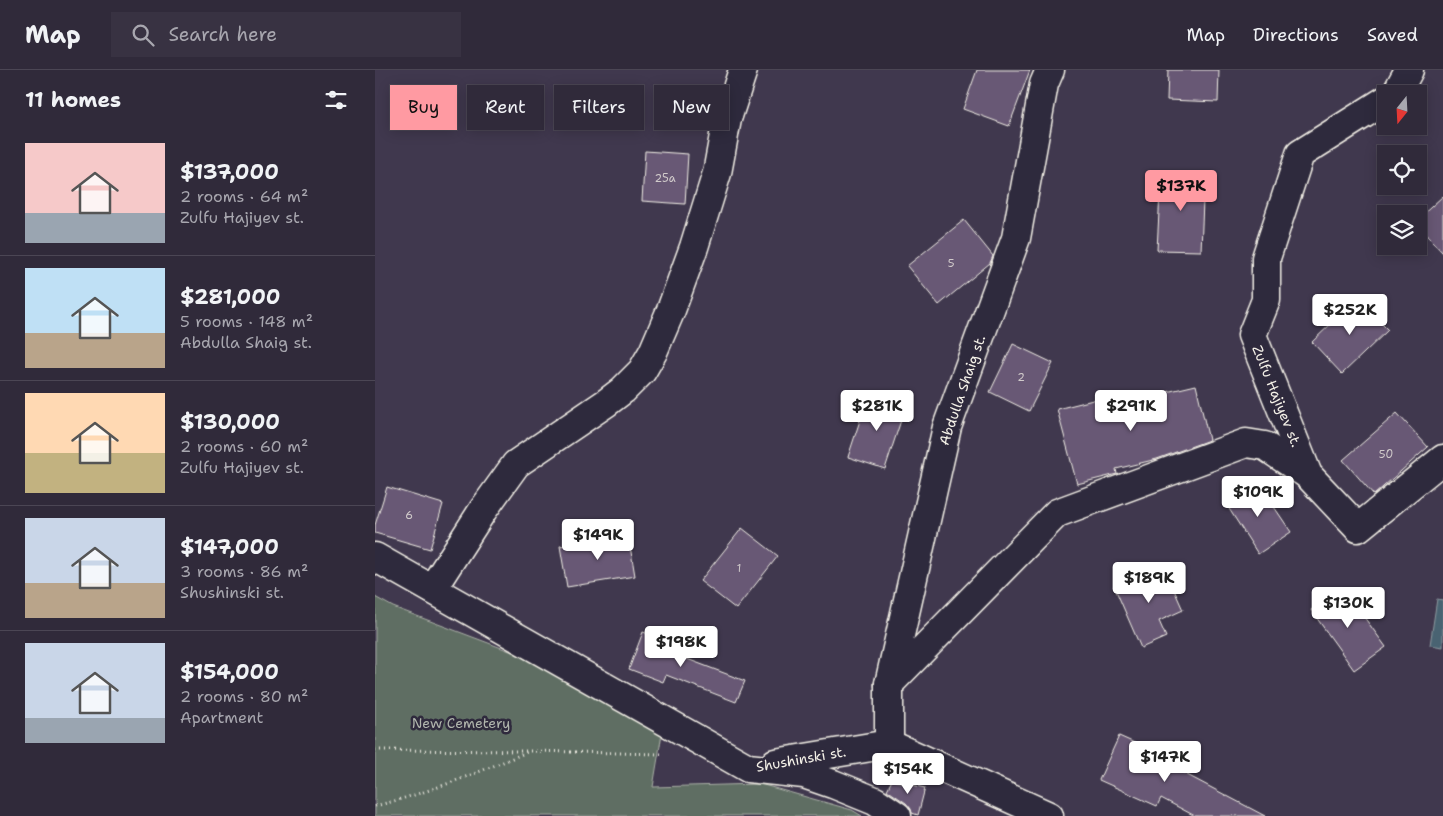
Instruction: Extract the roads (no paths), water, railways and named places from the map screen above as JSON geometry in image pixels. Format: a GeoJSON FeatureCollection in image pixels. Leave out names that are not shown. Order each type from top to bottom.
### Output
{"type":"FeatureCollection","features":[{"type":"Feature","properties":{"kind":"street"},"geometry":{"type":"LineString","coordinates":[[432,589],[483,510],[516,464],[623,390],[642,371],[653,352],[671,310],[694,247],[717,173],[727,119],[743,70]]}},
{"type":"Feature","properties":{"kind":"street","name":"Abdulla Shaig st."},"geometry":{"type":"LineString","coordinates":[[889,744],[889,684],[947,427],[1016,238],[1044,84],[1050,70]]}},
{"type":"Feature","properties":{"kind":"street"},"geometry":{"type":"LineString","coordinates":[[1401,85],[1409,70]]}},
{"type":"Feature","properties":{"kind":"street","name":"Zulfu Hajiyev st."},"geometry":{"type":"LineString","coordinates":[[1377,106],[1300,154],[1266,258],[1266,300],[1252,335],[1308,475],[1358,528],[1443,459]]}},
{"type":"Feature","properties":{"kind":"street"},"geometry":{"type":"LineString","coordinates":[[889,684],[1057,513],[1246,443],[1265,446],[1308,475]]}},
{"type":"Feature","properties":{"kind":"street"},"geometry":{"type":"LineString","coordinates":[[375,557],[748,768],[804,774],[875,801],[897,816]]}},
{"type":"Feature","properties":{"kind":"street"},"geometry":{"type":"LineString","coordinates":[[889,744],[1049,816]]}},
{"type":"Feature","properties":{"kind":"street","name":"Shushinski st."},"geometry":{"type":"LineString","coordinates":[[748,768],[889,744]]}},
{"type":"Feature","properties":{"kind":"water"},"geometry":{"type":"Polygon","coordinates":[[[1437,599],[1443,600],[1443,647],[1430,645],[1437,599]]]}},
{"type":"Feature","properties":{"kind":"park label","name":"New Cemetery"},"geometry":{"type":"Point","coordinates":[461,723]}}]}
